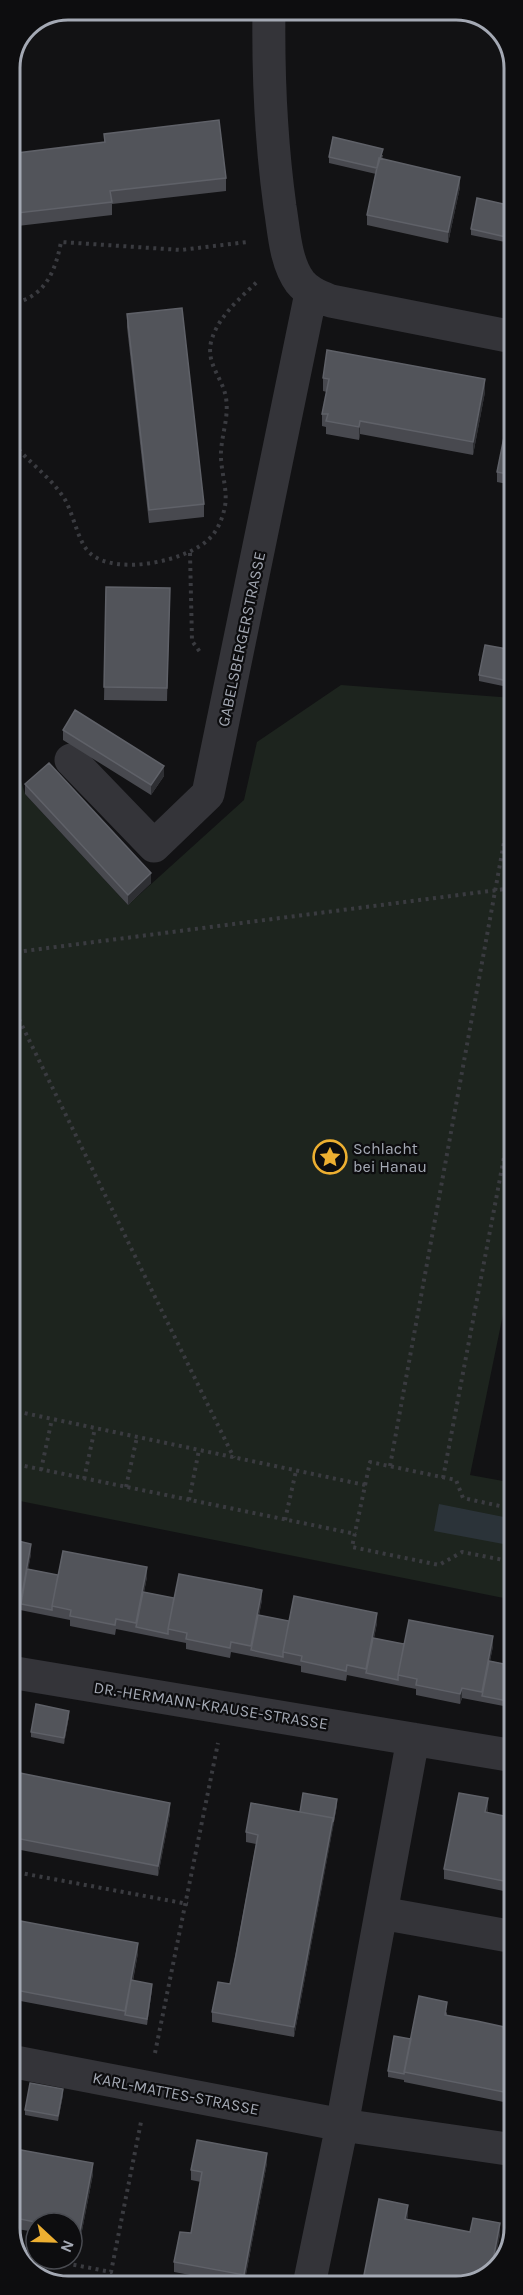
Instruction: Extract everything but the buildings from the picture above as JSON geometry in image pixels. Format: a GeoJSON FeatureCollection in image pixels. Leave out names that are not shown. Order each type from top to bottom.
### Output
{"type":"FeatureCollection","features":[{"type":"Feature","properties":{"kind":"street"},"geometry":{"type":"LineString","coordinates":[[269,20],[271,128],[288,252],[300,281],[311,293],[331,301],[504,335]]}},
{"type":"Feature","properties":{"kind":"street","name":"GABELSBERGERSTRASSE"},"geometry":{"type":"LineString","coordinates":[[71,760],[154,846],[208,794],[234,679],[311,293]]}},
{"type":"Feature","properties":{"kind":"street","name":"DR.-HERMANN-KRAUSE-STRASSE"},"geometry":{"type":"LineString","coordinates":[[20,1674],[504,1754]]}},
{"type":"Feature","properties":{"kind":"street"},"geometry":{"type":"LineString","coordinates":[[311,2276],[342,2125],[413,1739]]}},
{"type":"Feature","properties":{"kind":"street"},"geometry":{"type":"LineString","coordinates":[[381,1913],[504,1935]]}},
{"type":"Feature","properties":{"kind":"street","name":"KARL-MATTES-STRASSE"},"geometry":{"type":"LineString","coordinates":[[20,2063],[342,2125]]}},
{"type":"Feature","properties":{"kind":"street"},"geometry":{"type":"LineString","coordinates":[[342,2125],[504,2149]]}},
{"type":"Feature","properties":{"kind":"path"},"geometry":{"type":"LineString","coordinates":[[20,301],[30,298],[52,276],[61,242],[181,250],[288,252]]}},
{"type":"Feature","properties":{"kind":"path"},"geometry":{"type":"LineString","coordinates":[[20,453],[52,483],[63,498],[75,519],[84,548],[94,557],[106,562],[129,565],[168,560],[190,553],[215,532],[225,503],[221,453],[228,410],[226,394],[211,367],[210,345],[215,330],[229,310],[288,252]]}},
{"type":"Feature","properties":{"kind":"path"},"geometry":{"type":"LineString","coordinates":[[190,553],[192,641],[204,657],[234,679]]}},
{"type":"Feature","properties":{"kind":"path"},"geometry":{"type":"LineString","coordinates":[[390,1466],[504,842]]}},
{"type":"Feature","properties":{"kind":"path"},"geometry":{"type":"LineString","coordinates":[[20,952],[504,889]]}},
{"type":"Feature","properties":{"kind":"path"},"geometry":{"type":"LineString","coordinates":[[20,1021],[234,1458]]}},
{"type":"Feature","properties":{"kind":"path"},"geometry":{"type":"LineString","coordinates":[[442,1478],[504,1157]]}},
{"type":"Feature","properties":{"kind":"path"},"geometry":{"type":"LineString","coordinates":[[20,1412],[365,1485]]}},
{"type":"Feature","properties":{"kind":"path"},"geometry":{"type":"LineString","coordinates":[[41,1470],[52,1419]]}},
{"type":"Feature","properties":{"kind":"path"},"geometry":{"type":"LineString","coordinates":[[84,1479],[95,1428]]}},
{"type":"Feature","properties":{"kind":"path"},"geometry":{"type":"LineString","coordinates":[[126,1487],[137,1437]]}},
{"type":"Feature","properties":{"kind":"path"},"geometry":{"type":"LineString","coordinates":[[189,1500],[199,1450]]}},
{"type":"Feature","properties":{"kind":"path"},"geometry":{"type":"LineString","coordinates":[[504,1507],[463,1498],[456,1480],[370,1462],[352,1547],[439,1564],[462,1552],[504,1560]]}},
{"type":"Feature","properties":{"kind":"path"},"geometry":{"type":"LineString","coordinates":[[20,1466],[356,1534]]}},
{"type":"Feature","properties":{"kind":"path"},"geometry":{"type":"LineString","coordinates":[[285,1520],[296,1471]]}},
{"type":"Feature","properties":{"kind":"path"},"geometry":{"type":"LineString","coordinates":[[84,2267],[111,2272],[188,1904],[224,1707]]}},
{"type":"Feature","properties":{"kind":"path"},"geometry":{"type":"LineString","coordinates":[[20,1873],[188,1904]]}},
{"type":"Feature","properties":{"kind":"shaded area"},"geometry":{"type":"Polygon","coordinates":[[[341,685],[504,697],[504,1310],[470,1475],[504,1481],[504,1598],[20,1501],[20,777],[25,794],[128,905],[244,800],[257,742],[341,685]]]}},
{"type":"Feature","properties":{"kind":"shaded area"},"geometry":{"type":"Polygon","coordinates":[[[439,1504],[504,1517],[504,1544],[434,1531],[439,1504]]]}},
{"type":"Feature","properties":{"kind":"place","name":"Schlacht bei Hanau"},"geometry":{"type":"Point","coordinates":[330,1157]}}]}
